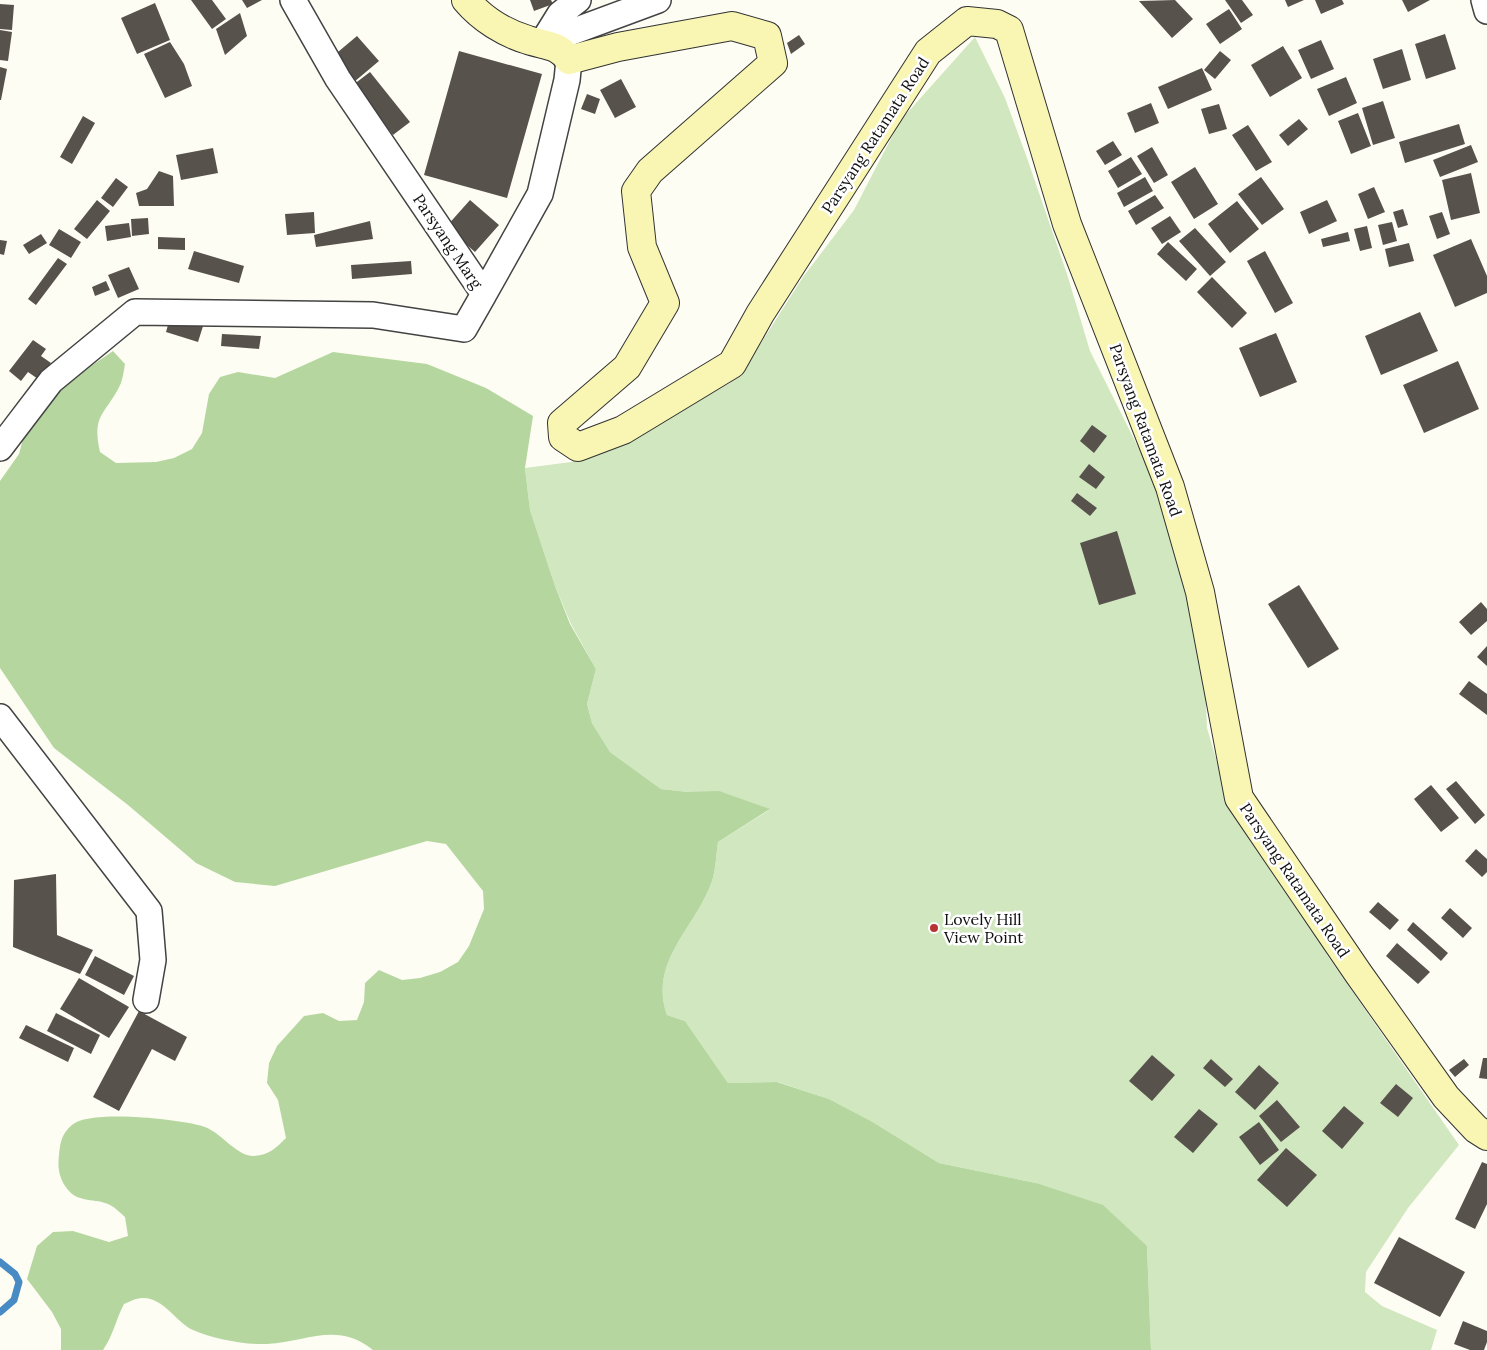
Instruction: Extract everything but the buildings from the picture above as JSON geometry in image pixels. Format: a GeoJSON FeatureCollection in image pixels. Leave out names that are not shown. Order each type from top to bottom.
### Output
{"type":"FeatureCollection","features":[{"type":"Feature","properties":{"kind":"street","name":"Parsyang Marg"},"geometry":{"type":"LineString","coordinates":[[293,0],[338,79],[484,294],[540,194],[567,80],[569,60]]}},
{"type":"Feature","properties":{"kind":"street"},"geometry":{"type":"LineString","coordinates":[[466,0],[476,12],[507,31],[562,50],[569,60]]}},
{"type":"Feature","properties":{"kind":"street"},"geometry":{"type":"LineString","coordinates":[[542,43],[560,14],[578,0]]}},
{"type":"Feature","properties":{"kind":"street"},"geometry":{"type":"LineString","coordinates":[[542,43],[658,0]]}},
{"type":"Feature","properties":{"kind":"street"},"geometry":{"type":"LineString","coordinates":[[1484,0],[1487,11]]}},
{"type":"Feature","properties":{"kind":"street","name":"Parsyang Ratamata Road"},"geometry":{"type":"LineString","coordinates":[[569,60],[618,47],[732,26],[767,36],[773,63],[650,171],[636,192],[642,246],[666,303],[627,368],[562,423],[563,437],[578,447],[623,430],[732,364],[760,314],[928,52],[968,21],[997,24],[1009,30],[1067,224],[1170,487],[1200,592],[1239,798],[1358,973],[1446,1097],[1476,1130],[1487,1136]]}},
{"type":"Feature","properties":{"kind":"street"},"geometry":{"type":"LineString","coordinates":[[0,448],[51,381],[135,312],[374,315],[464,329],[484,294]]}},
{"type":"Feature","properties":{"kind":"street"},"geometry":{"type":"LineString","coordinates":[[0,717],[149,911],[153,960],[146,1000]]}},
{"type":"Feature","properties":{"kind":"green space"},"geometry":{"type":"Polygon","coordinates":[[[975,37],[1005,98],[1027,158],[1067,274],[1090,351],[1155,481],[1204,661],[1207,728],[1229,803],[1314,921],[1327,955],[1459,1145],[1408,1208],[1366,1272],[1365,1292],[1382,1306],[1437,1330],[1431,1350],[1151,1350],[1147,1246],[1036,1183],[939,1163],[871,1121],[829,1099],[778,1082],[728,1083],[685,1021],[667,1015],[663,996],[664,978],[669,961],[676,945],[705,898],[712,881],[718,842],[769,810],[688,792],[661,789],[610,752],[592,723],[587,704],[596,669],[571,624],[555,586],[530,510],[525,468],[571,462],[625,445],[730,383],[761,343],[803,277],[854,210],[900,121],[975,37]]]}},
{"type":"Feature","properties":{"kind":"green space"},"geometry":{"type":"Polygon","coordinates":[[[113,351],[125,364],[124,371],[116,393],[99,421],[98,439],[100,452],[116,463],[156,462],[174,458],[192,449],[202,433],[209,394],[220,377],[238,372],[275,378],[333,352],[427,364],[486,388],[533,416],[525,468],[530,510],[555,586],[570,624],[596,669],[587,704],[592,723],[610,752],[661,789],[688,792],[719,791],[770,809],[718,842],[712,881],[705,898],[676,945],[669,961],[664,978],[663,996],[667,1015],[685,1021],[728,1083],[777,1082],[829,1099],[871,1121],[939,1163],[1036,1183],[1103,1205],[1147,1246],[1151,1350],[373,1350],[360,1341],[334,1335],[322,1335],[267,1344],[249,1344],[220,1339],[193,1330],[156,1301],[142,1298],[124,1304],[103,1350],[61,1350],[61,1329],[52,1312],[27,1279],[37,1246],[53,1232],[73,1231],[109,1242],[128,1236],[125,1217],[116,1209],[106,1203],[79,1198],[64,1185],[60,1176],[58,1160],[61,1142],[69,1128],[82,1120],[96,1117],[155,1118],[202,1126],[247,1155],[254,1156],[268,1153],[286,1138],[278,1100],[267,1083],[269,1063],[277,1046],[304,1016],[323,1013],[339,1021],[357,1020],[364,1002],[365,983],[379,970],[402,980],[420,978],[440,972],[458,962],[469,946],[484,909],[483,891],[446,844],[427,841],[275,886],[235,882],[196,863],[128,805],[54,748],[0,668],[0,481],[19,454],[24,435],[40,401],[113,351]]]}},
{"type":"Feature","properties":{"kind":"waterway"},"geometry":{"type":"LineString","coordinates":[[0,1262],[15,1274],[19,1282],[14,1300],[0,1312]]}},
{"type":"Feature","properties":{"kind":"place","name":"Lovely Hill View Point"},"geometry":{"type":"Point","coordinates":[934,928]}}]}
